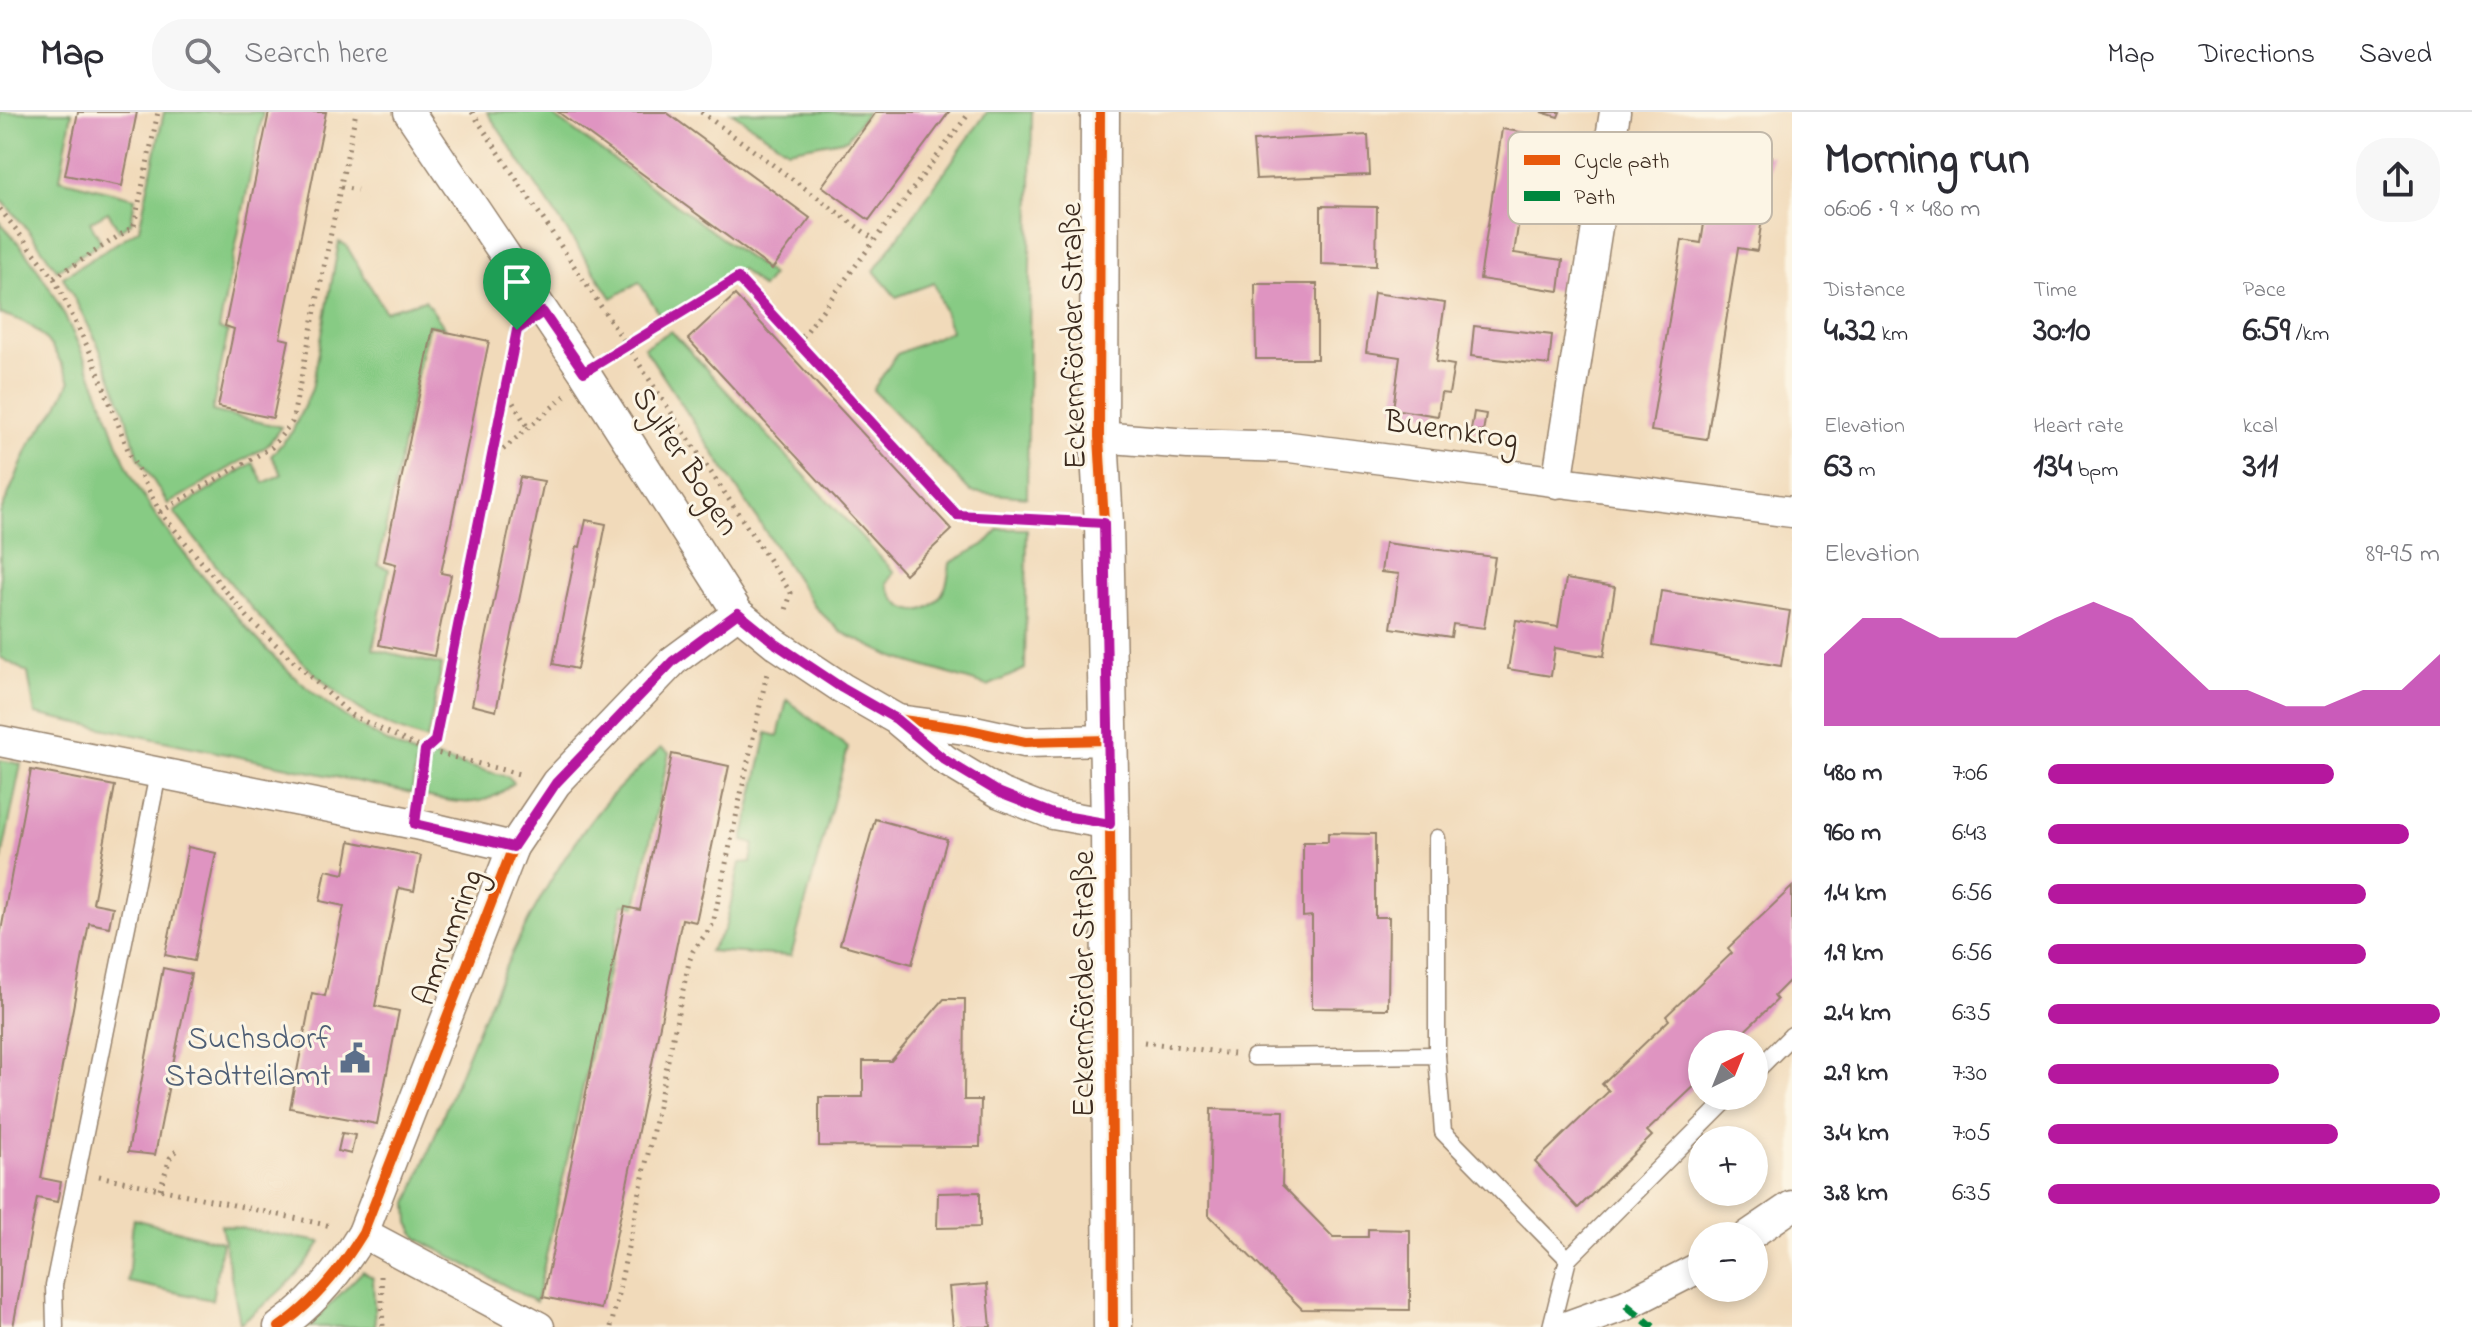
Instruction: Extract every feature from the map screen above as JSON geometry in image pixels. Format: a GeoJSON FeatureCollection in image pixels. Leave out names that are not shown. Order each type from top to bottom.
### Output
{"type":"FeatureCollection","features":[{"type":"Feature","properties":{"kind":"street","name":"Sylter Bogen"},"geometry":{"type":"LineString","coordinates":[[409,112],[586,376],[738,613],[776,644],[896,719],[945,760],[1000,793],[1053,814],[1110,824]]}},
{"type":"Feature","properties":{"kind":"street","name":"Eckernförder Straße"},"geometry":{"type":"LineString","coordinates":[[1100,112],[1099,437],[1104,523],[1110,824],[1113,1327]]}},
{"type":"Feature","properties":{"kind":"street"},"geometry":{"type":"LineString","coordinates":[[1612,132],[1615,112]]}},
{"type":"Feature","properties":{"kind":"street"},"geometry":{"type":"LineString","coordinates":[[1557,483],[1597,224]]}},
{"type":"Feature","properties":{"kind":"street","name":"Buernkrog"},"geometry":{"type":"LineString","coordinates":[[1099,437],[1290,447],[1792,512]]}},
{"type":"Feature","properties":{"kind":"street","name":"Amrumring"},"geometry":{"type":"LineString","coordinates":[[279,1327],[292,1318],[371,1237],[513,847],[556,783],[673,661],[738,613]]}},
{"type":"Feature","properties":{"kind":"street","name":"Sylter Bogen"},"geometry":{"type":"LineString","coordinates":[[896,719],[1025,742],[1108,740]]}},
{"type":"Feature","properties":{"kind":"street","name":"Amrumring"},"geometry":{"type":"LineString","coordinates":[[0,741],[415,824],[513,847]]}},
{"type":"Feature","properties":{"kind":"street"},"geometry":{"type":"LineString","coordinates":[[1768,1222],[1792,1206]]}},
{"type":"Feature","properties":{"kind":"street"},"geometry":{"type":"LineString","coordinates":[[371,1237],[539,1327]]}},
{"type":"Feature","properties":{"kind":"street"},"geometry":{"type":"LineString","coordinates":[[1582,1325],[1688,1273]]}},
{"type":"Feature","properties":{"kind":"lane"},"geometry":{"type":"LineString","coordinates":[[55,1327],[54,1285],[158,774]]}},
{"type":"Feature","properties":{"kind":"lane"},"geometry":{"type":"LineString","coordinates":[[1437,838],[1437,1055],[1443,1132],[1568,1259]]}},
{"type":"Feature","properties":{"kind":"lane"},"geometry":{"type":"LineString","coordinates":[[1768,1059],[1792,1035]]}},
{"type":"Feature","properties":{"kind":"lane"},"geometry":{"type":"LineString","coordinates":[[1254,1057],[1437,1055]]}},
{"type":"Feature","properties":{"kind":"lane"},"geometry":{"type":"LineString","coordinates":[[1551,1327],[1568,1259],[1717,1110]]}},
{"type":"Feature","properties":{"kind":"path"},"geometry":{"type":"LineString","coordinates":[[54,278],[134,226],[158,112]]}},
{"type":"Feature","properties":{"kind":"path"},"geometry":{"type":"LineString","coordinates":[[160,512],[272,447],[292,422],[356,112]]}},
{"type":"Feature","properties":{"kind":"path"},"geometry":{"type":"LineString","coordinates":[[472,112],[791,593],[766,677],[713,924],[693,951],[689,962],[611,1327]]}},
{"type":"Feature","properties":{"kind":"path"},"geometry":{"type":"LineString","coordinates":[[701,112],[875,240]]}},
{"type":"Feature","properties":{"kind":"path"},"geometry":{"type":"LineString","coordinates":[[798,343],[970,112]]}},
{"type":"Feature","properties":{"kind":"path"},"geometry":{"type":"LineString","coordinates":[[341,187],[357,190]]}},
{"type":"Feature","properties":{"kind":"path"},"geometry":{"type":"LineString","coordinates":[[0,209],[54,278],[91,354],[130,455],[160,512],[250,620],[351,715],[425,750],[556,783]]}},
{"type":"Feature","properties":{"kind":"path"},"geometry":{"type":"LineString","coordinates":[[491,461],[586,376],[627,346],[738,278],[957,515],[1104,523]]}},
{"type":"Feature","properties":{"kind":"path"},"geometry":{"type":"LineString","coordinates":[[415,824],[425,750],[435,741],[517,330],[543,312]]}},
{"type":"Feature","properties":{"kind":"path"},"geometry":{"type":"LineString","coordinates":[[505,389],[528,428]]}},
{"type":"Feature","properties":{"kind":"path"},"geometry":{"type":"LineString","coordinates":[[1111,1037],[1254,1057]]}},
{"type":"Feature","properties":{"kind":"path"},"geometry":{"type":"LineString","coordinates":[[160,1189],[170,1158],[179,1148]]}},
{"type":"Feature","properties":{"kind":"path"},"geometry":{"type":"LineString","coordinates":[[78,1171],[371,1237],[383,1327]]}},
{"type":"Feature","properties":{"kind":"green space"},"geometry":{"type":"Polygon","coordinates":[[[0,112],[72,112],[60,179],[135,198],[131,223],[119,230],[108,212],[90,222],[101,242],[57,270],[0,198],[0,112]]]}},
{"type":"Feature","properties":{"kind":"green space"},"geometry":{"type":"Polygon","coordinates":[[[164,112],[263,112],[219,329],[228,332],[212,411],[281,427],[267,446],[168,504],[139,458],[123,407],[96,340],[63,277],[139,229],[164,112]]]}},
{"type":"Feature","properties":{"kind":"green space"},"geometry":{"type":"Polygon","coordinates":[[[487,112],[548,112],[772,275],[762,288],[741,269],[662,318],[639,282],[612,298],[487,112]]]}},
{"type":"Feature","properties":{"kind":"green space"},"geometry":{"type":"Polygon","coordinates":[[[731,112],[867,112],[847,139],[788,150],[731,112]]]}},
{"type":"Feature","properties":{"kind":"green space"},"geometry":{"type":"Polygon","coordinates":[[[987,112],[1032,112],[1027,497],[971,492],[873,390],[897,354],[951,331],[934,283],[896,297],[874,271],[987,112]]]}},
{"type":"Feature","properties":{"kind":"green space"},"geometry":{"type":"Polygon","coordinates":[[[0,222],[34,263],[61,309],[84,357],[127,466],[165,528],[252,634],[300,681],[354,722],[417,756],[412,793],[35,714],[28,673],[0,657],[0,514],[30,444],[58,406],[70,381],[44,337],[26,323],[0,314],[0,222]]]}},
{"type":"Feature","properties":{"kind":"green space"},"geometry":{"type":"Polygon","coordinates":[[[339,242],[346,245],[385,311],[425,300],[445,328],[429,325],[422,351],[378,565],[389,569],[373,649],[442,665],[427,740],[376,720],[316,674],[264,622],[174,512],[253,463],[264,483],[282,474],[271,456],[292,432],[312,389],[339,242]]]}},
{"type":"Feature","properties":{"kind":"green space"},"geometry":{"type":"Polygon","coordinates":[[[671,331],[894,572],[887,583],[898,603],[906,608],[914,611],[931,606],[945,588],[950,563],[985,544],[999,529],[1027,529],[1025,669],[988,686],[893,657],[841,632],[815,607],[644,347],[671,331]]]}},
{"type":"Feature","properties":{"kind":"green space"},"geometry":{"type":"Polygon","coordinates":[[[787,700],[848,748],[791,956],[709,951],[725,929],[740,863],[751,862],[754,844],[743,841],[767,733],[778,736],[787,700]]]}},
{"type":"Feature","properties":{"kind":"green space"},"geometry":{"type":"Polygon","coordinates":[[[661,748],[669,753],[636,906],[623,904],[536,1302],[418,1239],[409,1223],[408,1203],[491,998],[540,898],[600,809],[661,748]]]}},
{"type":"Feature","properties":{"kind":"green space"},"geometry":{"type":"Polygon","coordinates":[[[429,756],[509,777],[513,783],[482,801],[460,802],[425,796],[429,756]]]}},
{"type":"Feature","properties":{"kind":"green space"},"geometry":{"type":"Polygon","coordinates":[[[0,760],[21,764],[0,868],[0,760]]]}},
{"type":"Feature","properties":{"kind":"green space"},"geometry":{"type":"Polygon","coordinates":[[[133,1219],[222,1242],[212,1300],[128,1282],[133,1219]]]}},
{"type":"Feature","properties":{"kind":"green space"},"geometry":{"type":"Polygon","coordinates":[[[221,1225],[321,1242],[285,1287],[240,1323],[221,1225]]]}},
{"type":"Feature","properties":{"kind":"green space"},"geometry":{"type":"Polygon","coordinates":[[[363,1271],[373,1278],[375,1327],[308,1327],[363,1271]]]}},
{"type":"Feature","properties":{"kind":"building"},"geometry":{"type":"Polygon","coordinates":[[[78,112],[137,112],[122,186],[65,175],[78,112]]]}},
{"type":"Feature","properties":{"kind":"building"},"geometry":{"type":"Polygon","coordinates":[[[269,112],[326,112],[280,338],[289,340],[273,418],[218,407],[234,329],[225,326],[269,112]]]}},
{"type":"Feature","properties":{"kind":"building"},"geometry":{"type":"Polygon","coordinates":[[[558,112],[666,112],[810,218],[772,269],[558,112]]]}},
{"type":"Feature","properties":{"kind":"building"},"geometry":{"type":"Polygon","coordinates":[[[876,112],[949,112],[869,220],[822,186],[876,112]]]}},
{"type":"Feature","properties":{"kind":"building"},"geometry":{"type":"Polygon","coordinates":[[[1541,112],[1560,112],[1558,117],[1541,112]]]}},
{"type":"Feature","properties":{"kind":"building"},"geometry":{"type":"Polygon","coordinates":[[[1502,129],[1520,132],[1508,132],[1508,224],[1518,224],[1514,253],[1563,260],[1559,291],[1480,279],[1502,129]]]}},
{"type":"Feature","properties":{"kind":"building"},"geometry":{"type":"Polygon","coordinates":[[[1368,135],[1370,175],[1256,179],[1253,141],[1368,135]]]}},
{"type":"Feature","properties":{"kind":"building"},"geometry":{"type":"Polygon","coordinates":[[[1321,206],[1377,207],[1376,266],[1321,264],[1321,206]]]}},
{"type":"Feature","properties":{"kind":"building"},"geometry":{"type":"Polygon","coordinates":[[[1704,224],[1761,224],[1757,251],[1738,248],[1707,439],[1651,431],[1682,240],[1701,243],[1704,224]]]}},
{"type":"Feature","properties":{"kind":"building"},"geometry":{"type":"Polygon","coordinates":[[[1255,284],[1317,284],[1317,359],[1256,359],[1255,284]]]}},
{"type":"Feature","properties":{"kind":"building"},"geometry":{"type":"Polygon","coordinates":[[[1374,293],[1445,303],[1436,362],[1454,365],[1449,394],[1441,393],[1438,416],[1393,409],[1400,357],[1366,352],[1374,293]]]}},
{"type":"Feature","properties":{"kind":"building"},"geometry":{"type":"Polygon","coordinates":[[[735,295],[952,530],[905,574],[688,339],[735,295]]]}},
{"type":"Feature","properties":{"kind":"building"},"geometry":{"type":"Polygon","coordinates":[[[1474,326],[1552,335],[1549,365],[1471,356],[1474,326]]]}},
{"type":"Feature","properties":{"kind":"building"},"geometry":{"type":"Polygon","coordinates":[[[433,329],[489,341],[441,573],[451,575],[434,656],[379,645],[396,564],[384,561],[433,329]]]}},
{"type":"Feature","properties":{"kind":"building"},"geometry":{"type":"Polygon","coordinates":[[[1474,412],[1486,414],[1483,432],[1471,430],[1474,412]]]}},
{"type":"Feature","properties":{"kind":"building"},"geometry":{"type":"Polygon","coordinates":[[[520,477],[544,481],[496,711],[472,705],[520,477]]]}},
{"type":"Feature","properties":{"kind":"building"},"geometry":{"type":"Polygon","coordinates":[[[586,520],[606,524],[577,669],[553,664],[577,546],[580,547],[586,520]]]}},
{"type":"Feature","properties":{"kind":"building"},"geometry":{"type":"Polygon","coordinates":[[[1385,543],[1495,557],[1484,628],[1453,624],[1451,637],[1391,628],[1399,574],[1381,572],[1385,543]]]}},
{"type":"Feature","properties":{"kind":"building"},"geometry":{"type":"Polygon","coordinates":[[[1566,579],[1615,587],[1604,656],[1555,648],[1551,676],[1508,669],[1516,620],[1558,627],[1566,579]]]}},
{"type":"Feature","properties":{"kind":"building"},"geometry":{"type":"Polygon","coordinates":[[[1661,591],[1790,611],[1781,666],[1653,645],[1661,591]]]}},
{"type":"Feature","properties":{"kind":"building"},"geometry":{"type":"Polygon","coordinates":[[[672,754],[729,766],[696,922],[682,919],[601,1309],[543,1297],[625,907],[640,910],[672,754]]]}},
{"type":"Feature","properties":{"kind":"building"},"geometry":{"type":"Polygon","coordinates":[[[31,770],[115,786],[93,903],[113,907],[109,927],[89,923],[41,1178],[61,1182],[57,1202],[37,1198],[13,1327],[0,1327],[0,936],[31,770]]]}},
{"type":"Feature","properties":{"kind":"building"},"geometry":{"type":"Polygon","coordinates":[[[875,819],[947,839],[912,964],[840,944],[875,819]]]}},
{"type":"Feature","properties":{"kind":"building"},"geometry":{"type":"Polygon","coordinates":[[[1328,833],[1375,834],[1375,917],[1389,917],[1388,1009],[1312,1008],[1312,916],[1303,917],[1303,842],[1328,842],[1328,833]]]}},
{"type":"Feature","properties":{"kind":"building"},"geometry":{"type":"Polygon","coordinates":[[[350,841],[421,856],[414,891],[399,888],[375,1006],[399,1011],[377,1124],[290,1108],[312,993],[325,996],[344,906],[320,901],[326,870],[344,874],[350,841]]]}},
{"type":"Feature","properties":{"kind":"building"},"geometry":{"type":"Polygon","coordinates":[[[188,847],[216,853],[194,961],[165,955],[188,847]]]}},
{"type":"Feature","properties":{"kind":"building"},"geometry":{"type":"Polygon","coordinates":[[[1792,887],[1792,978],[1774,996],[1777,1000],[1746,1030],[1688,1030],[1688,1092],[1647,1131],[1652,1136],[1578,1208],[1535,1162],[1609,1091],[1602,1084],[1669,1020],[1666,1016],[1732,953],[1728,948],[1792,887]]]}},
{"type":"Feature","properties":{"kind":"building"},"geometry":{"type":"Polygon","coordinates":[[[163,968],[191,974],[155,1155],[128,1152],[163,968]]]}},
{"type":"Feature","properties":{"kind":"building"},"geometry":{"type":"Polygon","coordinates":[[[944,999],[965,999],[964,1100],[981,1100],[980,1147],[819,1146],[819,1097],[863,1097],[863,1061],[891,1061],[944,999]]]}},
{"type":"Feature","properties":{"kind":"building"},"geometry":{"type":"Polygon","coordinates":[[[1211,1109],[1284,1111],[1282,1185],[1333,1237],[1368,1237],[1368,1229],[1410,1230],[1410,1310],[1302,1309],[1209,1215],[1211,1109]]]}},
{"type":"Feature","properties":{"kind":"building"},"geometry":{"type":"Polygon","coordinates":[[[342,1133],[355,1135],[351,1154],[338,1151],[342,1133]]]}},
{"type":"Feature","properties":{"kind":"building"},"geometry":{"type":"Polygon","coordinates":[[[980,1192],[980,1227],[937,1228],[938,1193],[980,1192]]]}},
{"type":"Feature","properties":{"kind":"building"},"geometry":{"type":"Polygon","coordinates":[[[987,1284],[991,1327],[953,1327],[949,1287],[987,1284]]]}},
{"type":"Feature","properties":{"kind":"marked path"},"geometry":{"type":"LineString","coordinates":[[1626,1305],[1653,1327]]}},
{"type":"Feature","properties":{"kind":"cycle path"},"geometry":{"type":"LineString","coordinates":[[1100,112],[1099,437],[1104,523],[1110,824],[1113,1327]]}},
{"type":"Feature","properties":{"kind":"cycle path"},"geometry":{"type":"LineString","coordinates":[[279,1327],[326,1284],[363,1233],[513,847],[556,783],[673,661],[738,613]]}},
{"type":"Feature","properties":{"kind":"cycle path"},"geometry":{"type":"LineString","coordinates":[[896,719],[990,788],[1055,814],[1110,824]]}},
{"type":"Feature","properties":{"kind":"cycle path"},"geometry":{"type":"LineString","coordinates":[[896,719],[1025,742],[1108,740]]}},
{"type":"Feature","properties":{"kind":"place","name":"Suchsdorf Stadtteilamt"},"geometry":{"type":"Point","coordinates":[355,1058]}},
{"type":"Feature","properties":{"kind":"route"},"geometry":{"type":"LineString","coordinates":[[738,278],[957,515],[1104,523],[1110,824],[1053,814],[1000,793],[945,760],[896,719],[776,644],[738,613],[673,661],[556,783],[513,847],[415,824],[425,750],[435,741],[517,330],[543,312],[584,372],[738,278]]}}]}
